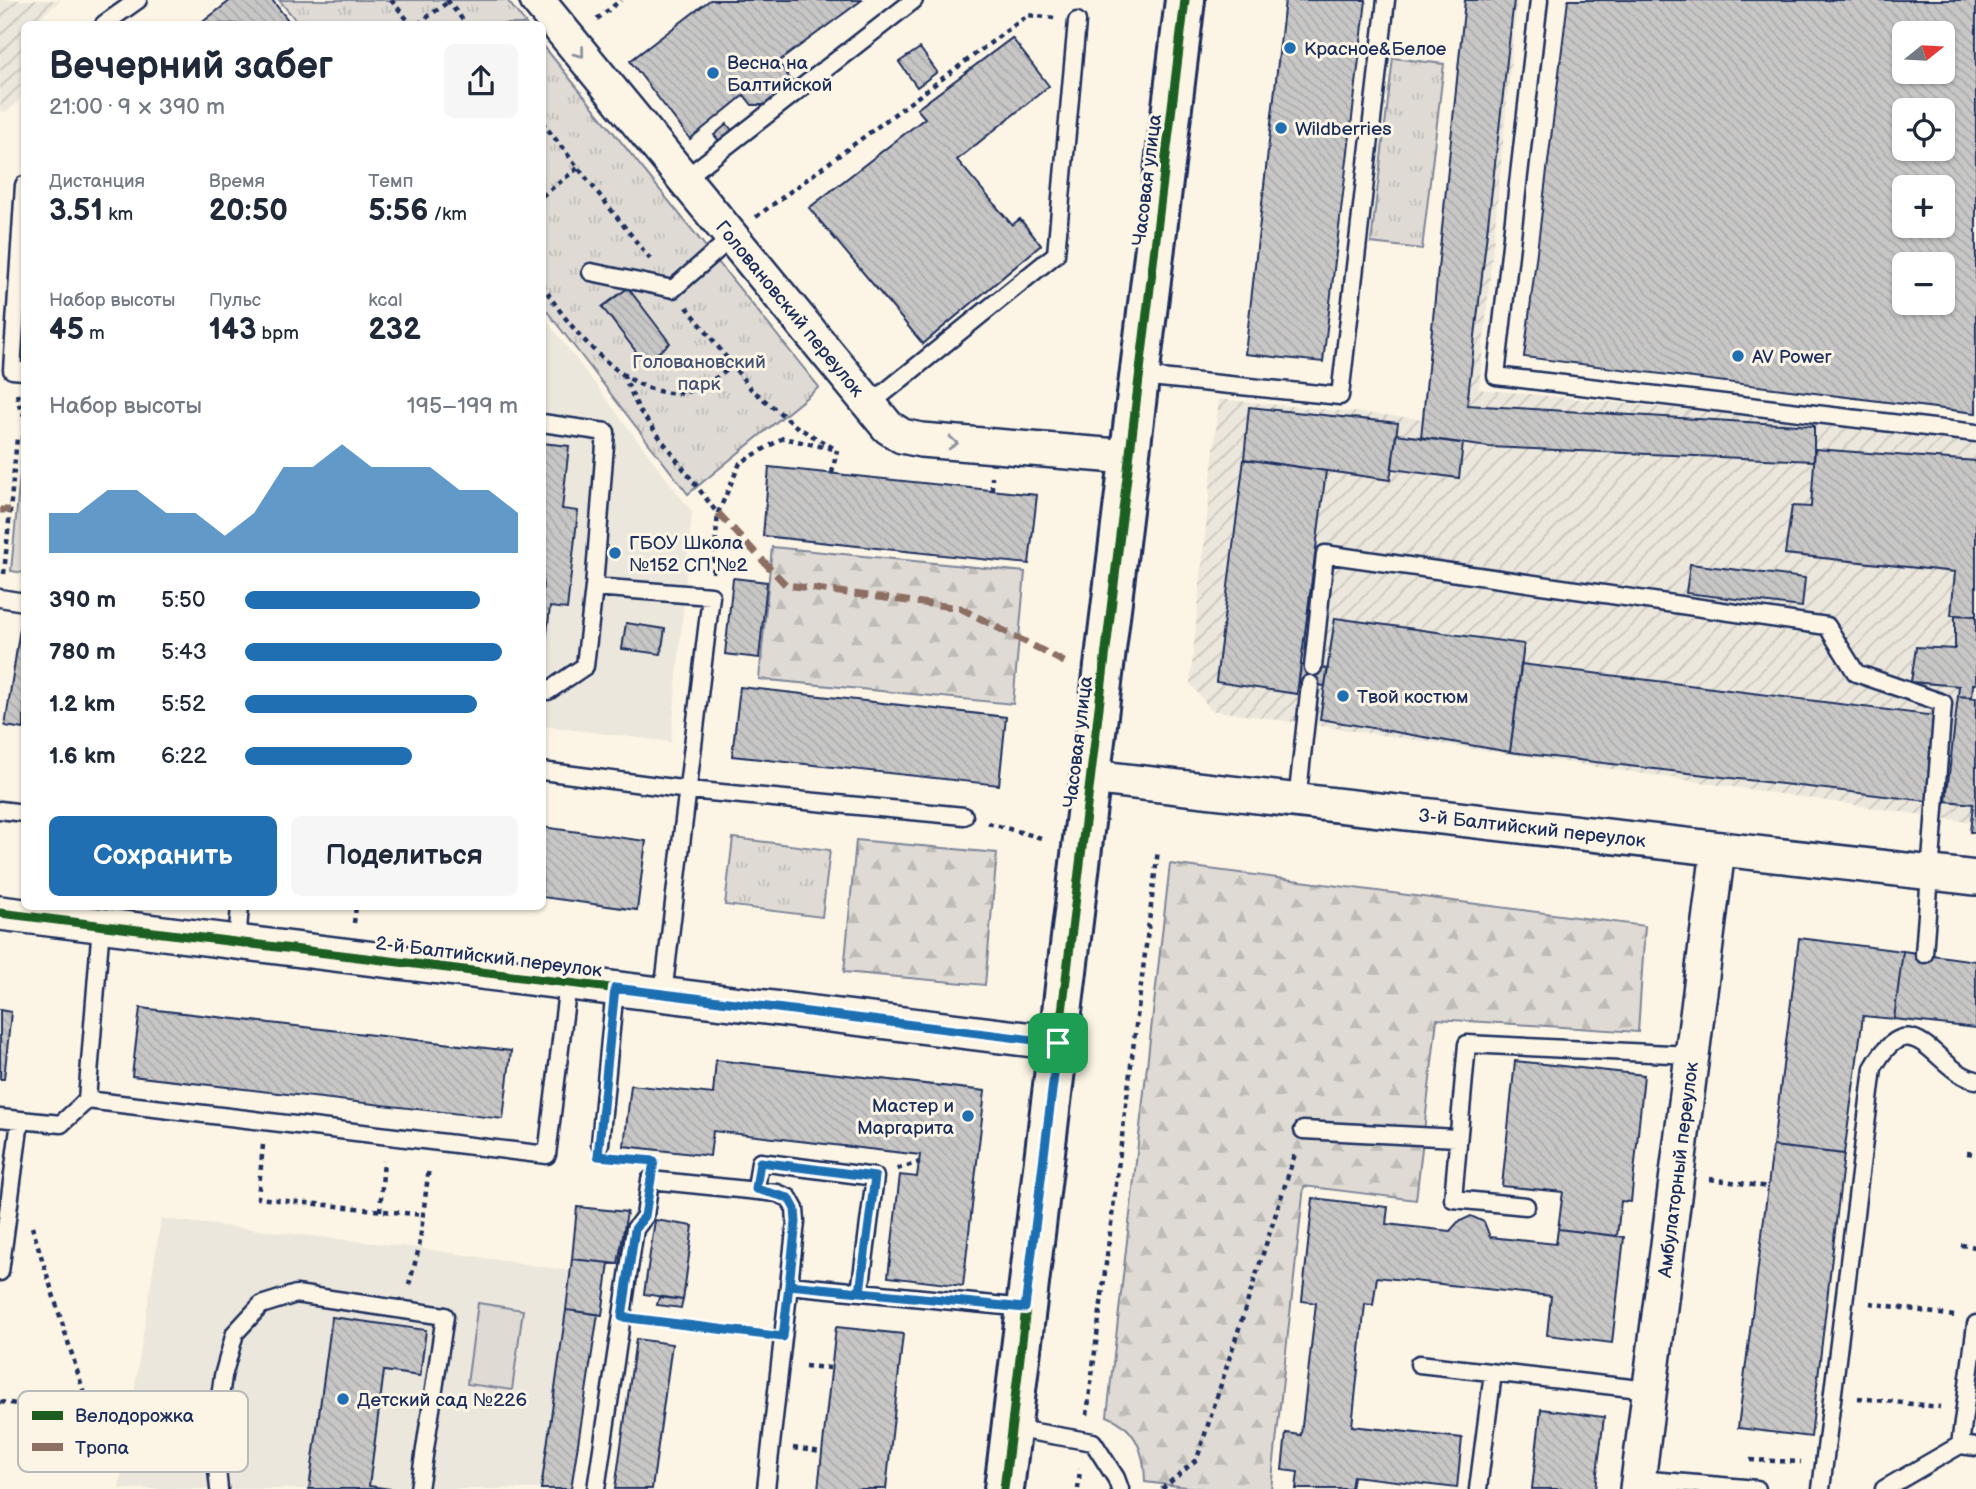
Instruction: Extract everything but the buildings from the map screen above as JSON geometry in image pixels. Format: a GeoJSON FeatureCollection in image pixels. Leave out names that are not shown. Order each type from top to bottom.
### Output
{"type":"FeatureCollection","features":[{"type":"Feature","properties":{"kind":"street","name":"Головановский переулок"},"geometry":{"type":"LineString","coordinates":[[537,0],[888,427],[902,436],[921,440],[1130,457]]}},
{"type":"Feature","properties":{"kind":"street","name":"Часовая улица"},"geometry":{"type":"LineString","coordinates":[[1004,1489],[1185,0]]}},
{"type":"Feature","properties":{"kind":"street","name":"3-й Балтийский переулок"},"geometry":{"type":"LineString","coordinates":[[1091,777],[1976,878]]}},
{"type":"Feature","properties":{"kind":"street","name":"Амбулаторный переулок"},"geometry":{"type":"LineString","coordinates":[[1637,1484],[1718,850]]}},
{"type":"Feature","properties":{"kind":"street","name":"2-й Балтийский переулок"},"geometry":{"type":"LineString","coordinates":[[0,913],[1058,1043]]}},
{"type":"Feature","properties":{"kind":"lane"},"geometry":{"type":"LineString","coordinates":[[108,21],[138,0]]}},
{"type":"Feature","properties":{"kind":"lane"},"geometry":{"type":"LineString","coordinates":[[683,180],[914,0]]}},
{"type":"Feature","properties":{"kind":"lane"},"geometry":{"type":"LineString","coordinates":[[1140,376],[1340,396],[1386,0]]}},
{"type":"Feature","properties":{"kind":"lane"},"geometry":{"type":"LineString","coordinates":[[1539,0],[1496,376],[1976,433]]}},
{"type":"Feature","properties":{"kind":"lane"},"geometry":{"type":"LineString","coordinates":[[869,405],[1056,254],[1077,21]]}},
{"type":"Feature","properties":{"kind":"lane"},"geometry":{"type":"LineString","coordinates":[[21,231],[12,370],[21,371]]}},
{"type":"Feature","properties":{"kind":"lane"},"geometry":{"type":"LineString","coordinates":[[591,272],[673,289],[731,238]]}},
{"type":"Feature","properties":{"kind":"lane"},"geometry":{"type":"LineString","coordinates":[[546,424],[606,432],[585,666],[546,691]]}},
{"type":"Feature","properties":{"kind":"lane"},"geometry":{"type":"LineString","coordinates":[[1313,667],[1325,554],[1826,626],[1856,673],[1943,702],[1924,954]]}},
{"type":"Feature","properties":{"kind":"lane"},"geometry":{"type":"LineString","coordinates":[[594,587],[711,596],[663,995]]}},
{"type":"Feature","properties":{"kind":"lane"},"geometry":{"type":"LineString","coordinates":[[0,598],[21,602]]}},
{"type":"Feature","properties":{"kind":"lane"},"geometry":{"type":"LineString","coordinates":[[1297,802],[1310,684]]}},
{"type":"Feature","properties":{"kind":"lane"},"geometry":{"type":"LineString","coordinates":[[546,772],[689,790],[964,816]]}},
{"type":"Feature","properties":{"kind":"lane"},"geometry":{"type":"LineString","coordinates":[[0,810],[21,813]]}},
{"type":"Feature","properties":{"kind":"lane"},"geometry":{"type":"LineString","coordinates":[[237,942],[240,910]]}},
{"type":"Feature","properties":{"kind":"lane"},"geometry":{"type":"LineString","coordinates":[[0,1118],[61,1124],[87,1100],[101,925]]}},
{"type":"Feature","properties":{"kind":"lane"},"geometry":{"type":"LineString","coordinates":[[87,1100],[547,1155],[568,983]]}},
{"type":"Feature","properties":{"kind":"lane"},"geometry":{"type":"LineString","coordinates":[[600,1144],[615,988]]}},
{"type":"Feature","properties":{"kind":"lane"},"geometry":{"type":"LineString","coordinates":[[1914,1039],[1917,1022]]}},
{"type":"Feature","properties":{"kind":"lane"},"geometry":{"type":"LineString","coordinates":[[1821,1489],[1873,1068],[1884,1048],[1898,1040],[1914,1039],[1929,1044],[1961,1077],[1976,1080]]}},
{"type":"Feature","properties":{"kind":"lane"},"geometry":{"type":"LineString","coordinates":[[1526,1206],[1453,1199],[1466,1044],[1691,1055]]}},
{"type":"Feature","properties":{"kind":"lane"},"geometry":{"type":"LineString","coordinates":[[0,1272],[7,1165],[20,1121]]}},
{"type":"Feature","properties":{"kind":"lane"},"geometry":{"type":"LineString","coordinates":[[1303,1130],[1457,1138]]}},
{"type":"Feature","properties":{"kind":"lane"},"geometry":{"type":"LineString","coordinates":[[756,1189],[760,1162],[875,1177],[860,1292]]}},
{"type":"Feature","properties":{"kind":"lane"},"geometry":{"type":"LineString","coordinates":[[596,1489],[635,1229],[645,1216],[650,1180],[756,1189],[789,1198],[795,1209],[766,1489]]}},
{"type":"Feature","properties":{"kind":"lane"},"geometry":{"type":"LineString","coordinates":[[789,1285],[1025,1308]]}},
{"type":"Feature","properties":{"kind":"lane"},"geometry":{"type":"LineString","coordinates":[[221,1391],[235,1333],[261,1305],[296,1294],[444,1316],[419,1489]]}},
{"type":"Feature","properties":{"kind":"lane"},"geometry":{"type":"LineString","coordinates":[[1884,1489],[1968,1446],[1964,1410],[1969,1321]]}},
{"type":"Feature","properties":{"kind":"lane"},"geometry":{"type":"LineString","coordinates":[[1419,1364],[1649,1390]]}},
{"type":"Feature","properties":{"kind":"lane"},"geometry":{"type":"LineString","coordinates":[[1478,1489],[1493,1373]]}},
{"type":"Feature","properties":{"kind":"lane"},"geometry":{"type":"LineString","coordinates":[[1011,1428],[1084,1438],[1093,1442],[1120,1489]]}},
{"type":"Feature","properties":{"kind":"lane"},"geometry":{"type":"LineString","coordinates":[[216,1472],[219,1489]]}},
{"type":"Feature","properties":{"kind":"lane"},"geometry":{"type":"LineString","coordinates":[[1637,1484],[1758,1489]]}},
{"type":"Feature","properties":{"kind":"path"},"geometry":{"type":"LineString","coordinates":[[391,0],[408,21]]}},
{"type":"Feature","properties":{"kind":"path"},"geometry":{"type":"LineString","coordinates":[[592,23],[621,0]]}},
{"type":"Feature","properties":{"kind":"path"},"geometry":{"type":"LineString","coordinates":[[422,21],[447,1],[464,21]]}},
{"type":"Feature","properties":{"kind":"path"},"geometry":{"type":"LineString","coordinates":[[731,238],[1028,15],[1077,21]]}},
{"type":"Feature","properties":{"kind":"path"},"geometry":{"type":"LineString","coordinates":[[546,193],[578,168]]}},
{"type":"Feature","properties":{"kind":"path"},"geometry":{"type":"LineString","coordinates":[[546,291],[589,345],[623,374],[658,390],[682,393],[734,366]]}},
{"type":"Feature","properties":{"kind":"path"},"geometry":{"type":"LineString","coordinates":[[623,374],[639,410],[718,513]]}},
{"type":"Feature","properties":{"kind":"path"},"geometry":{"type":"LineString","coordinates":[[14,579],[3,578],[17,438],[21,439]]}},
{"type":"Feature","properties":{"kind":"path"},"geometry":{"type":"LineString","coordinates":[[711,596],[718,513],[740,463],[783,438],[837,450],[832,473]]}},
{"type":"Feature","properties":{"kind":"path"},"geometry":{"type":"LineString","coordinates":[[10,510],[17,510]]}},
{"type":"Feature","properties":{"kind":"path"},"geometry":{"type":"LineString","coordinates":[[964,816],[1045,839]]}},
{"type":"Feature","properties":{"kind":"path"},"geometry":{"type":"LineString","coordinates":[[1078,1489],[1158,850]]}},
{"type":"Feature","properties":{"kind":"path"},"geometry":{"type":"LineString","coordinates":[[265,1121],[258,1198],[424,1215]]}},
{"type":"Feature","properties":{"kind":"path"},"geometry":{"type":"LineString","coordinates":[[1162,1489],[1197,1460],[1303,1130]]}},
{"type":"Feature","properties":{"kind":"path"},"geometry":{"type":"LineString","coordinates":[[380,1211],[386,1136]]}},
{"type":"Feature","properties":{"kind":"path"},"geometry":{"type":"LineString","coordinates":[[402,1310],[419,1248],[432,1141]]}},
{"type":"Feature","properties":{"kind":"path"},"geometry":{"type":"LineString","coordinates":[[600,1144],[598,1156],[654,1161],[650,1180]]}},
{"type":"Feature","properties":{"kind":"path"},"geometry":{"type":"LineString","coordinates":[[1967,1153],[1976,1154]]}},
{"type":"Feature","properties":{"kind":"path"},"geometry":{"type":"LineString","coordinates":[[1706,1178],[1768,1187]]}},
{"type":"Feature","properties":{"kind":"path"},"geometry":{"type":"LineString","coordinates":[[29,1218],[83,1391]]}},
{"type":"Feature","properties":{"kind":"path"},"geometry":{"type":"LineString","coordinates":[[1961,1245],[1976,1247]]}},
{"type":"Feature","properties":{"kind":"path"},"geometry":{"type":"LineString","coordinates":[[1844,1299],[1969,1321]]}},
{"type":"Feature","properties":{"kind":"path"},"geometry":{"type":"LineString","coordinates":[[622,1317],[783,1337]]}},
{"type":"Feature","properties":{"kind":"path"},"geometry":{"type":"LineString","coordinates":[[1833,1395],[1964,1410]]}},
{"type":"Feature","properties":{"kind":"path"},"geometry":{"type":"LineString","coordinates":[[0,1402],[18,1404]]}},
{"type":"Feature","properties":{"kind":"shaded area"},"geometry":{"type":"Polygon","coordinates":[[[0,0],[61,0],[36,21],[21,21],[20,99],[7,112],[0,111],[0,0]]]}},
{"type":"Feature","properties":{"kind":"shaded area"},"geometry":{"type":"Polygon","coordinates":[[[1465,0],[1517,0],[1479,389],[1817,423],[1976,444],[1976,823],[1211,710],[1190,683],[1219,399],[1424,419],[1465,0]]]}},
{"type":"Feature","properties":{"kind":"shaded area","name":"ГБОУ Школа №152 СП №2"},"geometry":{"type":"Polygon","coordinates":[[[546,319],[692,512],[671,742],[546,726],[546,319]]]}},
{"type":"Feature","properties":{"kind":"shaded area","name":"Детский сад №226"},"geometry":{"type":"Polygon","coordinates":[[[161,1219],[419,1248],[570,1271],[541,1489],[119,1489],[122,1472],[248,1472],[248,1391],[134,1391],[161,1219]]]}},
{"type":"Feature","properties":{"kind":"green space"},"geometry":{"type":"Polygon","coordinates":[[[279,0],[507,0],[524,21],[296,21],[279,0]]]}},
{"type":"Feature","properties":{"kind":"green space","name":"Головановский парк"},"geometry":{"type":"Polygon","coordinates":[[[546,49],[819,387],[688,494],[546,310],[546,49]]]}},
{"type":"Feature","properties":{"kind":"green space"},"geometry":{"type":"Polygon","coordinates":[[[1393,58],[1444,64],[1422,249],[1371,243],[1393,58]]]}},
{"type":"Feature","properties":{"kind":"green space"},"geometry":{"type":"Polygon","coordinates":[[[21,465],[21,573],[11,571],[21,465]]]}},
{"type":"Feature","properties":{"kind":"green space"},"geometry":{"type":"Polygon","coordinates":[[[772,547],[1025,572],[1013,704],[759,679],[772,547]]]}},
{"type":"Feature","properties":{"kind":"green space"},"geometry":{"type":"Polygon","coordinates":[[[733,838],[830,850],[822,917],[725,905],[733,838]]]}},
{"type":"Feature","properties":{"kind":"green space"},"geometry":{"type":"Polygon","coordinates":[[[856,840],[997,853],[985,985],[844,972],[856,840]]]}},
{"type":"Feature","properties":{"kind":"green space"},"geometry":{"type":"Polygon","coordinates":[[[1170,864],[1645,926],[1638,1032],[1437,1019],[1416,1200],[1304,1186],[1271,1489],[1203,1489],[1145,1482],[1141,1451],[1137,1442],[1125,1427],[1107,1416],[1170,864]]]}},
{"type":"Feature","properties":{"kind":"green space"},"geometry":{"type":"Polygon","coordinates":[[[478,1303],[523,1310],[512,1390],[467,1384],[478,1303]]]}},
{"type":"Feature","properties":{"kind":"marked path"},"geometry":{"type":"LineString","coordinates":[[0,510],[10,510]]}},
{"type":"Feature","properties":{"kind":"marked path"},"geometry":{"type":"LineString","coordinates":[[718,513],[786,585],[960,608],[1066,663]]}},
{"type":"Feature","properties":{"kind":"cycle path"},"geometry":{"type":"LineString","coordinates":[[1004,1489],[1185,0]]}},
{"type":"Feature","properties":{"kind":"cycle path"},"geometry":{"type":"LineString","coordinates":[[0,913],[1058,1043]]}},
{"type":"Feature","properties":{"kind":"place","name":"Красное&Белое"},"geometry":{"type":"Point","coordinates":[1290,48]}},
{"type":"Feature","properties":{"kind":"place","name":"Весна на Балтийской"},"geometry":{"type":"Point","coordinates":[713,73]}},
{"type":"Feature","properties":{"kind":"place","name":"Wildberries"},"geometry":{"type":"Point","coordinates":[1281,128]}},
{"type":"Feature","properties":{"kind":"place","name":"AV Power"},"geometry":{"type":"Point","coordinates":[1738,356]}},
{"type":"Feature","properties":{"kind":"place","name":"ГБОУ Школа №152 СП №2"},"geometry":{"type":"Point","coordinates":[615,553]}},
{"type":"Feature","properties":{"kind":"place","name":"Твой костюм"},"geometry":{"type":"Point","coordinates":[1343,696]}},
{"type":"Feature","properties":{"kind":"place","name":"Мастер и Маргарита"},"geometry":{"type":"Point","coordinates":[968,1116]}},
{"type":"Feature","properties":{"kind":"place","name":"Детский сад №226"},"geometry":{"type":"Point","coordinates":[343,1399]}},
{"type":"Feature","properties":{"kind":"route"},"geometry":{"type":"LineString","coordinates":[[1058,1043],[615,988],[598,1156],[654,1161],[645,1216],[635,1229],[622,1317],[783,1337],[789,1285],[860,1292],[875,1177],[760,1162],[756,1189],[789,1198],[795,1209],[789,1285],[978,1304],[1025,1308],[1058,1043]]}}]}
